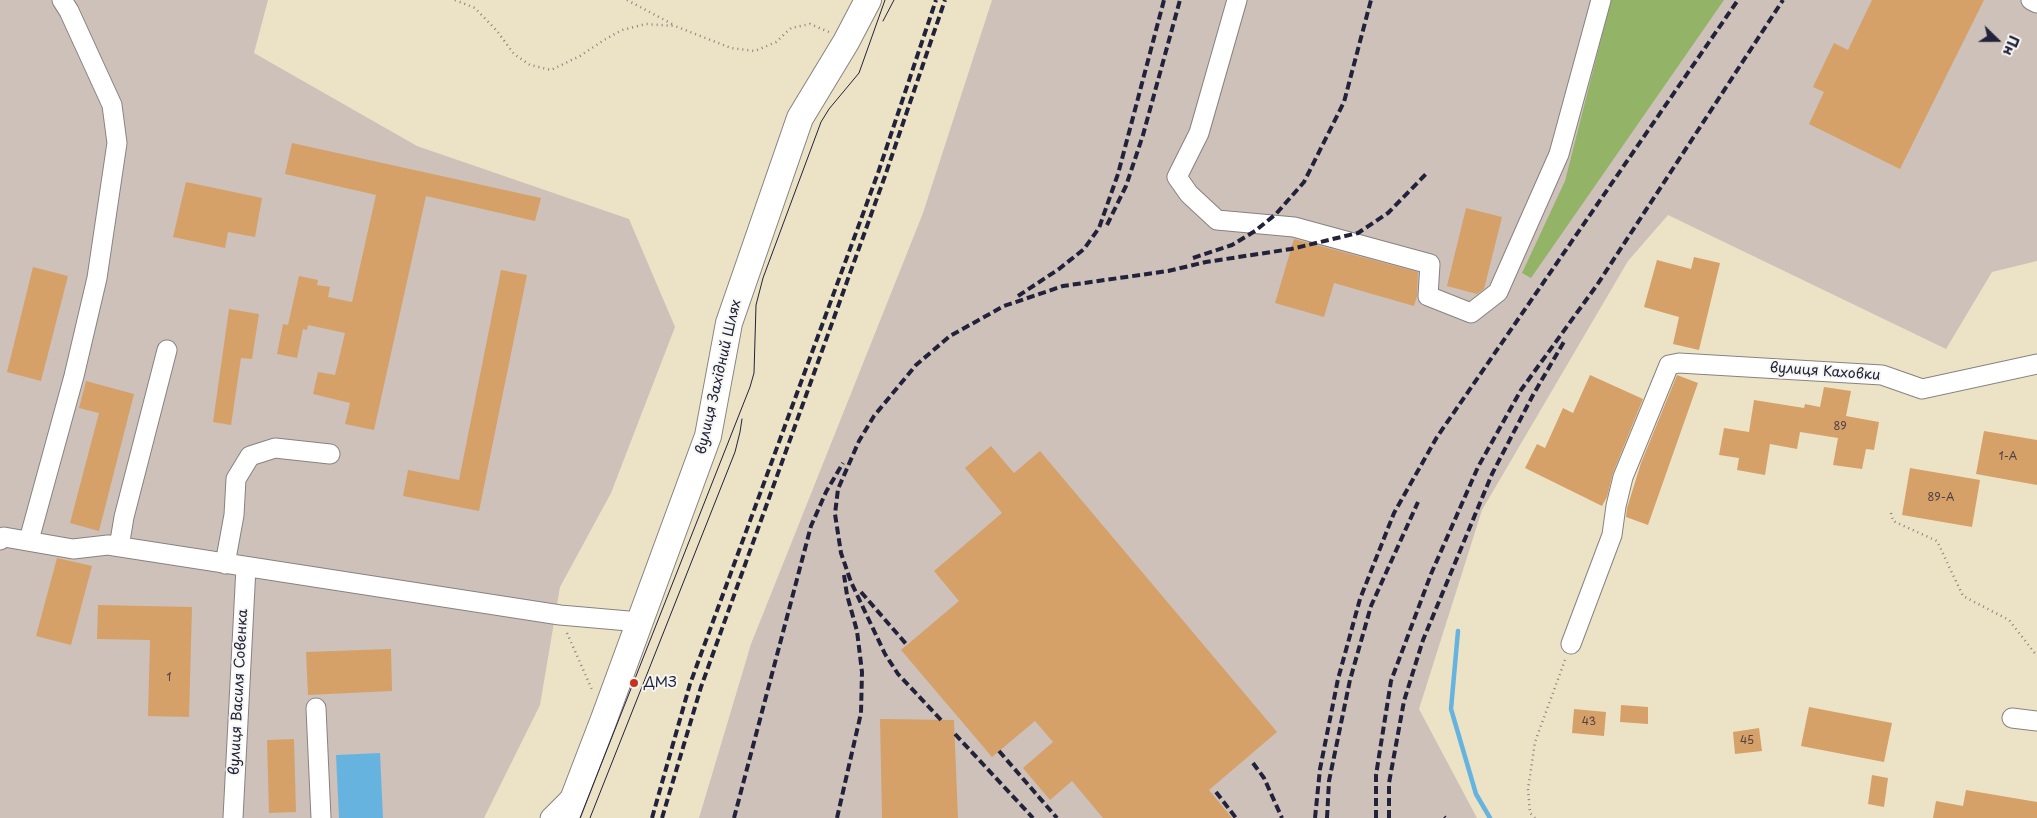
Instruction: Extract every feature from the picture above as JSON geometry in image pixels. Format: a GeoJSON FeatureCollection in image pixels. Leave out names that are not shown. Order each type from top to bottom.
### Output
{"type":"FeatureCollection","features":[{"type":"Feature","properties":{"kind":"highway","name":"вулиця Західний Шлях"},"geometry":{"type":"LineString","coordinates":[[566,818],[708,436],[729,323],[800,118],[846,42],[868,0]]}},
{"type":"Feature","properties":{"kind":"street"},"geometry":{"type":"LineString","coordinates":[[29,540],[74,376],[97,278],[117,143],[112,104],[69,11],[62,0]]}},
{"type":"Feature","properties":{"kind":"street"},"geometry":{"type":"LineString","coordinates":[[1237,0],[1199,133],[1177,177],[1189,194],[1217,220],[1294,227],[1430,264],[1428,296],[1471,313],[1498,292],[1559,154],[1601,0]]}},
{"type":"Feature","properties":{"kind":"street"},"geometry":{"type":"LineString","coordinates":[[2031,0],[2037,3]]}},
{"type":"Feature","properties":{"kind":"street"},"geometry":{"type":"LineString","coordinates":[[114,546],[124,517],[167,350]]}},
{"type":"Feature","properties":{"kind":"street","name":"вулиця Каховки"},"geometry":{"type":"LineString","coordinates":[[1571,644],[1612,534],[1623,476],[1669,365],[1679,363],[1882,374],[1922,388],[2037,364]]}},
{"type":"Feature","properties":{"kind":"street"},"geometry":{"type":"LineString","coordinates":[[225,564],[234,515],[236,479],[250,456],[275,448],[330,454]]}},
{"type":"Feature","properties":{"kind":"street"},"geometry":{"type":"LineString","coordinates":[[0,540],[4,537],[29,540],[73,549],[114,546],[560,615],[640,622]]}},
{"type":"Feature","properties":{"kind":"street","name":"вулиця Василя Совенка"},"geometry":{"type":"LineString","coordinates":[[233,818],[246,567]]}},
{"type":"Feature","properties":{"kind":"street"},"geometry":{"type":"LineString","coordinates":[[316,708],[321,818]]}},
{"type":"Feature","properties":{"kind":"street"},"geometry":{"type":"LineString","coordinates":[[2012,718],[2037,721]]}},
{"type":"Feature","properties":{"kind":"street"},"geometry":{"type":"LineString","coordinates":[[550,818],[577,792]]}},
{"type":"Feature","properties":{"kind":"path"},"geometry":{"type":"LineString","coordinates":[[455,0],[475,8],[498,31],[514,54],[530,65],[551,70],[580,56],[622,30],[646,24],[675,26]]}},
{"type":"Feature","properties":{"kind":"path"},"geometry":{"type":"LineString","coordinates":[[627,0],[675,26],[732,48],[755,51],[776,42],[792,28],[810,24],[846,42]]}},
{"type":"Feature","properties":{"kind":"path"},"geometry":{"type":"LineString","coordinates":[[1891,514],[1893,521],[1937,540],[1964,596],[2009,620],[2037,656]]}},
{"type":"Feature","properties":{"kind":"path"},"geometry":{"type":"LineString","coordinates":[[560,615],[604,719]]}},
{"type":"Feature","properties":{"kind":"path"},"geometry":{"type":"LineString","coordinates":[[1535,818],[1530,813],[1528,789],[1535,742],[1571,644]]}},
{"type":"Feature","properties":{"kind":"shaded area"},"geometry":{"type":"Polygon","coordinates":[[[0,0],[268,0],[254,53],[417,146],[629,219],[675,327],[611,493],[560,587],[540,705],[484,818],[0,818],[0,0]]]}},
{"type":"Feature","properties":{"kind":"shaded area"},"geometry":{"type":"Polygon","coordinates":[[[992,0],[2037,0],[2037,261],[1992,272],[1946,349],[1668,215],[1628,261],[1482,510],[1419,709],[1477,818],[699,818],[751,644],[923,213],[992,0]]]}},
{"type":"Feature","properties":{"kind":"green space"},"geometry":{"type":"Polygon","coordinates":[[[1611,0],[1724,0],[1531,278],[1522,273],[1565,181],[1611,0]]]}},
{"type":"Feature","properties":{"kind":"water"},"geometry":{"type":"Polygon","coordinates":[[[380,753],[383,818],[339,818],[336,755],[380,753]]]}},
{"type":"Feature","properties":{"kind":"building"},"geometry":{"type":"Polygon","coordinates":[[[1872,0],[1984,0],[1900,169],[1809,124],[1824,92],[1813,87],[1834,43],[1848,50],[1872,0]]]}},
{"type":"Feature","properties":{"kind":"building"},"geometry":{"type":"Polygon","coordinates":[[[292,143],[541,198],[535,221],[426,196],[374,430],[345,424],[350,403],[313,394],[318,372],[335,375],[345,333],[308,325],[307,330],[303,329],[297,358],[277,354],[283,324],[288,325],[299,276],[318,280],[317,285],[330,287],[328,297],[352,302],[376,195],[285,174],[292,143]]]}},
{"type":"Feature","properties":{"kind":"building"},"geometry":{"type":"Polygon","coordinates":[[[186,182],[262,198],[255,237],[228,232],[225,248],[173,237],[186,182]]]}},
{"type":"Feature","properties":{"kind":"building"},"geometry":{"type":"Polygon","coordinates":[[[1466,208],[1502,217],[1484,289],[1477,294],[1447,286],[1466,208]]]}},
{"type":"Feature","properties":{"kind":"building"},"geometry":{"type":"Polygon","coordinates":[[[1294,239],[1418,272],[1417,296],[1414,306],[1334,283],[1324,317],[1275,303],[1294,239]]]}},
{"type":"Feature","properties":{"kind":"building"},"geometry":{"type":"Polygon","coordinates":[[[1694,257],[1720,263],[1699,350],[1673,344],[1679,317],[1644,307],[1657,260],[1691,269],[1694,257]]]}},
{"type":"Feature","properties":{"kind":"building"},"geometry":{"type":"Polygon","coordinates":[[[33,267],[68,276],[41,381],[7,372],[33,267]]]}},
{"type":"Feature","properties":{"kind":"building"},"geometry":{"type":"Polygon","coordinates":[[[501,270],[527,275],[479,511],[403,496],[408,470],[459,480],[501,270]]]}},
{"type":"Feature","properties":{"kind":"building"},"geometry":{"type":"Polygon","coordinates":[[[229,309],[259,314],[252,359],[241,358],[231,425],[213,422],[229,309]]]}},
{"type":"Feature","properties":{"kind":"building"},"geometry":{"type":"Polygon","coordinates":[[[1590,375],[1643,399],[1613,473],[1607,497],[1602,506],[1525,468],[1537,444],[1545,448],[1563,408],[1573,413],[1590,375]]]}},
{"type":"Feature","properties":{"kind":"building"},"geometry":{"type":"Polygon","coordinates":[[[1677,375],[1698,383],[1648,525],[1626,517],[1627,508],[1641,463],[1677,375]]]}},
{"type":"Feature","properties":{"kind":"building"},"geometry":{"type":"Polygon","coordinates":[[[86,381],[134,394],[99,531],[70,523],[99,413],[79,408],[86,381]]]}},
{"type":"Feature","properties":{"kind":"building"},"geometry":{"type":"Polygon","coordinates":[[[1824,387],[1851,391],[1846,416],[1879,422],[1874,450],[1866,449],[1862,469],[1833,465],[1838,438],[1800,432],[1797,449],[1770,444],[1765,475],[1737,470],[1739,458],[1719,455],[1724,428],[1749,432],[1754,400],[1804,408],[1805,404],[1820,407],[1824,387]]]}},
{"type":"Feature","properties":{"kind":"building"},"geometry":{"type":"Polygon","coordinates":[[[1984,431],[2037,440],[2037,485],[1976,474],[1984,431]]]}},
{"type":"Feature","properties":{"kind":"building"},"geometry":{"type":"Polygon","coordinates":[[[991,446],[1014,473],[1040,451],[1277,732],[1209,790],[1232,818],[1103,818],[1072,781],[1050,800],[1023,768],[1053,742],[1035,721],[992,757],[901,650],[959,601],[934,571],[1002,513],[965,468],[991,446]]]}},
{"type":"Feature","properties":{"kind":"building"},"geometry":{"type":"Polygon","coordinates":[[[1910,468],[1980,480],[1972,527],[1902,515],[1910,468]]]}},
{"type":"Feature","properties":{"kind":"building"},"geometry":{"type":"Polygon","coordinates":[[[57,558],[92,566],[71,645],[36,636],[57,558]]]}},
{"type":"Feature","properties":{"kind":"building"},"geometry":{"type":"Polygon","coordinates":[[[98,605],[192,607],[189,717],[148,716],[150,640],[97,639],[98,605]]]}},
{"type":"Feature","properties":{"kind":"building"},"geometry":{"type":"Polygon","coordinates":[[[391,649],[392,691],[308,695],[306,652],[391,649]]]}},
{"type":"Feature","properties":{"kind":"building"},"geometry":{"type":"Polygon","coordinates":[[[1621,705],[1648,707],[1648,724],[1620,722],[1621,705]]]}},
{"type":"Feature","properties":{"kind":"building"},"geometry":{"type":"Polygon","coordinates":[[[1809,707],[1892,723],[1884,762],[1801,746],[1809,707]]]}},
{"type":"Feature","properties":{"kind":"building"},"geometry":{"type":"Polygon","coordinates":[[[1574,709],[1606,712],[1604,736],[1572,733],[1574,709]]]}},
{"type":"Feature","properties":{"kind":"building"},"geometry":{"type":"Polygon","coordinates":[[[880,719],[954,720],[958,818],[882,818],[880,719]]]}},
{"type":"Feature","properties":{"kind":"building"},"geometry":{"type":"Polygon","coordinates":[[[1759,728],[1762,751],[1735,754],[1733,732],[1759,728]]]}},
{"type":"Feature","properties":{"kind":"building"},"geometry":{"type":"Polygon","coordinates":[[[294,739],[296,812],[269,813],[267,740],[294,739]]]}},
{"type":"Feature","properties":{"kind":"building"},"geometry":{"type":"Polygon","coordinates":[[[1872,775],[1888,778],[1884,807],[1868,804],[1872,775]]]}},
{"type":"Feature","properties":{"kind":"building"},"geometry":{"type":"Polygon","coordinates":[[[1966,790],[2037,802],[2037,818],[1933,818],[1936,801],[1963,806],[1966,790]]]}},
{"type":"Feature","properties":{"kind":"waterway"},"geometry":{"type":"LineString","coordinates":[[1458,631],[1451,709],[1476,794],[1490,818]]}},
{"type":"Feature","properties":{"kind":"tram line"},"geometry":{"type":"LineString","coordinates":[[580,818],[750,387],[754,373],[756,305],[763,278],[821,122],[829,109],[859,73],[885,0]]}},
{"type":"Feature","properties":{"kind":"tram line"},"geometry":{"type":"LineString","coordinates":[[883,21],[894,0]]}},
{"type":"Feature","properties":{"kind":"tram line"},"geometry":{"type":"LineString","coordinates":[[590,818],[735,452],[742,419]]}},
{"type":"Feature","properties":{"kind":"railway"},"geometry":{"type":"LineString","coordinates":[[652,818],[690,684],[878,173],[936,0]]}},
{"type":"Feature","properties":{"kind":"railway"},"geometry":{"type":"LineString","coordinates":[[662,818],[701,687],[885,176],[945,0]]}},
{"type":"Feature","properties":{"kind":"railway"},"geometry":{"type":"LineString","coordinates":[[1018,296],[1059,269],[1084,249],[1099,228],[1118,174],[1164,0]]}},
{"type":"Feature","properties":{"kind":"railway"},"geometry":{"type":"LineString","coordinates":[[1107,225],[1126,186],[1143,135],[1180,0]]}},
{"type":"Feature","properties":{"kind":"railway"},"geometry":{"type":"LineString","coordinates":[[1193,258],[1232,245],[1255,231],[1276,214],[1304,182],[1344,102],[1371,0]]}},
{"type":"Feature","properties":{"kind":"railway"},"geometry":{"type":"LineString","coordinates":[[1315,818],[1320,769],[1338,679],[1360,599],[1394,513],[1437,437],[1738,0]]}},
{"type":"Feature","properties":{"kind":"railway"},"geometry":{"type":"LineString","coordinates":[[1376,818],[1376,775],[1391,681],[1431,574],[1478,467],[1521,390],[1597,285],[1783,0]]}},
{"type":"Feature","properties":{"kind":"railway"},"geometry":{"type":"LineString","coordinates":[[941,720],[898,674],[885,654],[851,582],[841,553],[835,514],[838,489],[859,441],[874,416],[916,365],[950,336],[1004,306],[1063,286],[1168,271],[1206,262],[1291,249],[1358,233],[1388,213],[1427,173]]}},
{"type":"Feature","properties":{"kind":"railway"},"geometry":{"type":"LineString","coordinates":[[1389,818],[1389,783],[1404,701],[1423,640],[1492,474],[1533,395],[1565,340]]}},
{"type":"Feature","properties":{"kind":"railway"},"geometry":{"type":"LineString","coordinates":[[734,818],[811,526],[826,492],[843,463]]}},
{"type":"Feature","properties":{"kind":"railway"},"geometry":{"type":"LineString","coordinates":[[1327,818],[1329,781],[1350,680],[1371,606],[1418,502]]}},
{"type":"Feature","properties":{"kind":"railway"},"geometry":{"type":"LineString","coordinates":[[837,818],[861,713],[862,672],[857,631],[847,595],[844,575]]}},
{"type":"Feature","properties":{"kind":"railway"},"geometry":{"type":"LineString","coordinates":[[861,592],[907,645]]}},
{"type":"Feature","properties":{"kind":"railway"},"geometry":{"type":"LineString","coordinates":[[955,734],[1033,818]]}},
{"type":"Feature","properties":{"kind":"railway"},"geometry":{"type":"LineString","coordinates":[[999,751],[1057,818]]}},
{"type":"Feature","properties":{"kind":"railway"},"geometry":{"type":"LineString","coordinates":[[1253,763],[1264,778],[1282,818]]}},
{"type":"Feature","properties":{"kind":"railway"},"geometry":{"type":"LineString","coordinates":[[1216,792],[1236,818]]}},
{"type":"Feature","properties":{"kind":"place","name":"ДМЗ"},"geometry":{"type":"Point","coordinates":[634,683]}}]}
